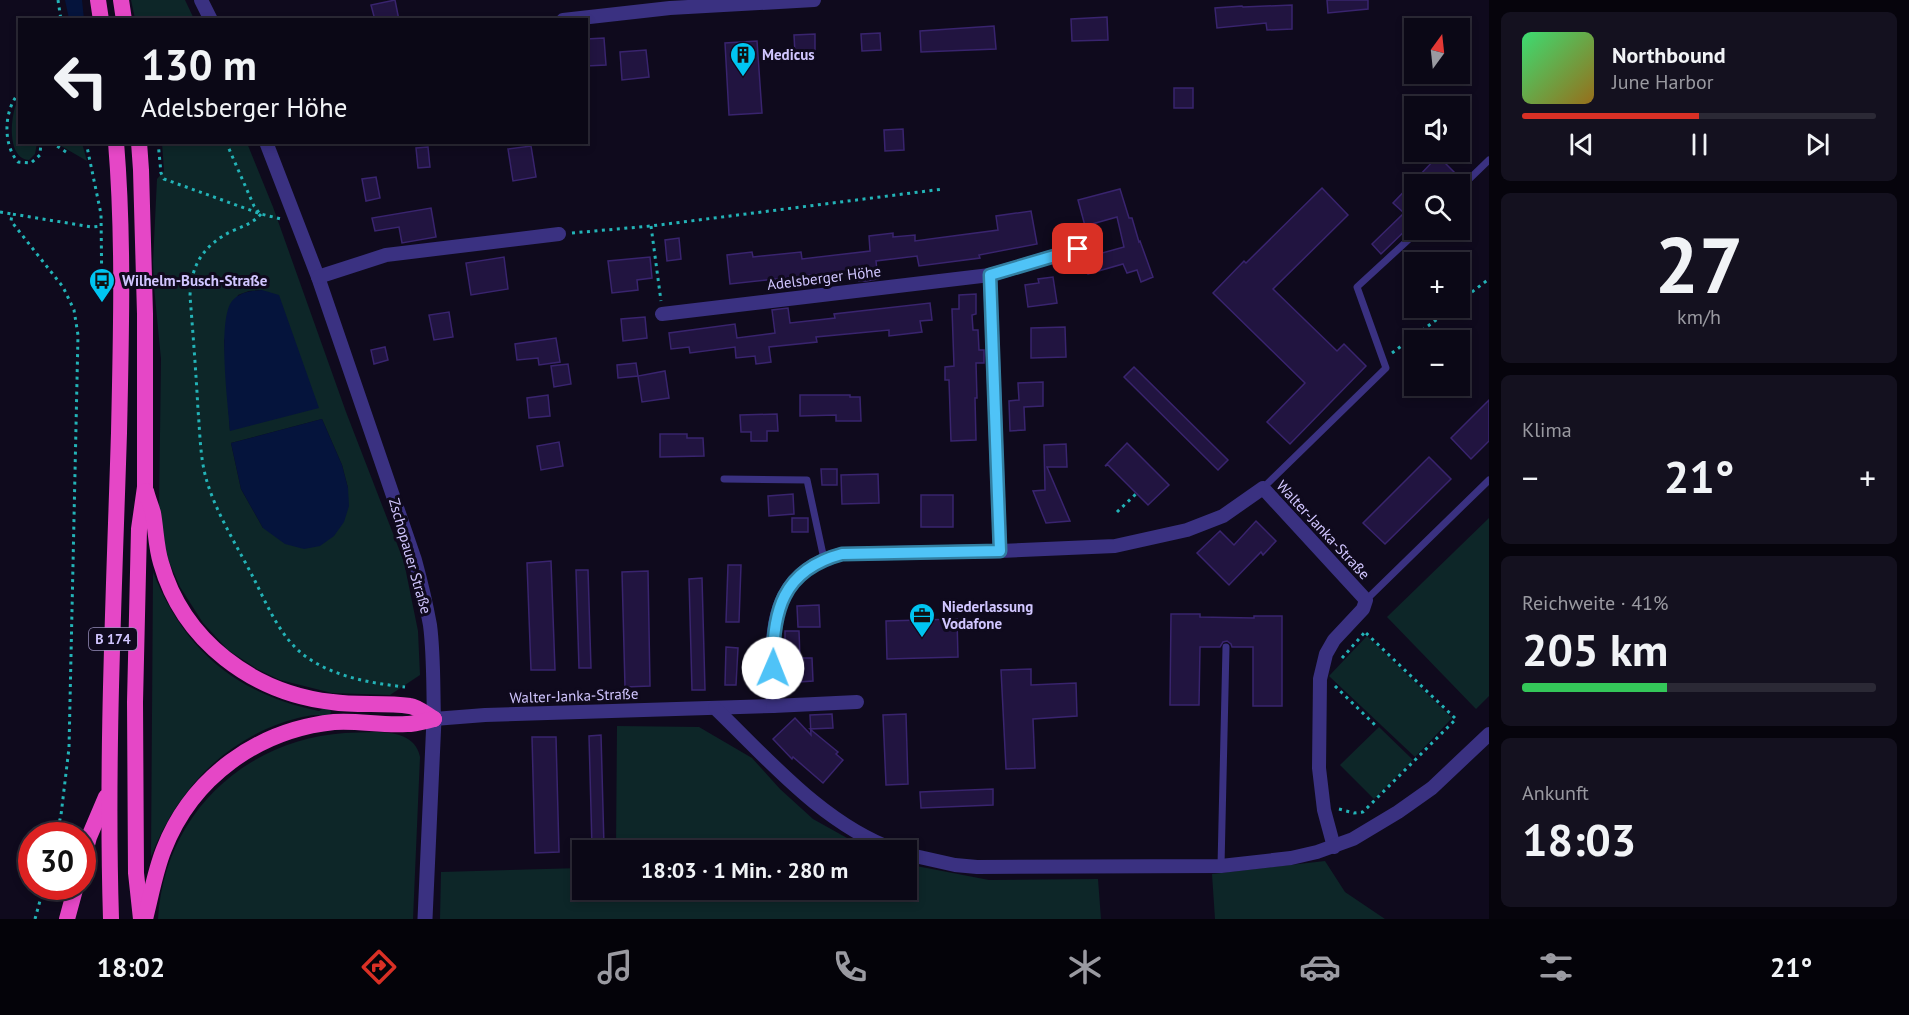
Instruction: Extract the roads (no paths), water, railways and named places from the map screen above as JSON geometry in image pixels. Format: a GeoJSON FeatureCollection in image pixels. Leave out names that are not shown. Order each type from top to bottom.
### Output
{"type":"FeatureCollection","features":[{"type":"Feature","properties":{"kind":"highway"},"geometry":{"type":"LineString","coordinates":[[98,0],[101,18]]}},
{"type":"Feature","properties":{"kind":"highway"},"geometry":{"type":"LineString","coordinates":[[121,0],[124,18]]}},
{"type":"Feature","properties":{"kind":"highway","name":"B 174"},"geometry":{"type":"LineString","coordinates":[[111,919],[109,791],[121,320],[116,144]]}},
{"type":"Feature","properties":{"kind":"highway","name":"B 174"},"geometry":{"type":"LineString","coordinates":[[139,144],[145,314],[145,487],[139,529],[135,702],[136,873],[143,919]]}},
{"type":"Feature","properties":{"kind":"highway"},"geometry":{"type":"LineString","coordinates":[[145,487],[153,515],[160,562],[172,593],[191,623],[216,652],[252,678],[288,693],[333,703],[412,706],[434,719]]}},
{"type":"Feature","properties":{"kind":"highway"},"geometry":{"type":"LineString","coordinates":[[143,919],[158,865],[175,825],[200,789],[235,757],[275,736],[313,725],[350,721],[407,724],[434,719]]}},
{"type":"Feature","properties":{"kind":"highway"},"geometry":{"type":"LineString","coordinates":[[96,822],[109,791]]}},
{"type":"Feature","properties":{"kind":"highway"},"geometry":{"type":"LineString","coordinates":[[67,919],[72,900]]}},
{"type":"Feature","properties":{"kind":"street"},"geometry":{"type":"LineString","coordinates":[[201,0],[210,18]]}},
{"type":"Feature","properties":{"kind":"street"},"geometry":{"type":"LineString","coordinates":[[582,18],[670,9],[814,0]]}},
{"type":"Feature","properties":{"kind":"street","name":"Zschopauer Straße"},"geometry":{"type":"LineString","coordinates":[[267,144],[318,277],[415,560],[425,600],[430,627],[434,719],[425,919]]}},
{"type":"Feature","properties":{"kind":"street"},"geometry":{"type":"LineString","coordinates":[[318,277],[386,255],[559,234]]}},
{"type":"Feature","properties":{"kind":"street","name":"Adelsberger Höhe"},"geometry":{"type":"LineString","coordinates":[[662,314],[990,275],[1078,249]]}},
{"type":"Feature","properties":{"kind":"street"},"geometry":{"type":"LineString","coordinates":[[990,275],[1000,551]]}},
{"type":"Feature","properties":{"kind":"street","name":"Walter-Janka-Straße"},"geometry":{"type":"LineString","coordinates":[[773,706],[772,649],[777,612],[802,572],[824,559],[842,554],[1115,546],[1187,530],[1223,516],[1263,488],[1366,600],[1363,609],[1334,640],[1322,667],[1319,768],[1324,810],[1334,847]]}},
{"type":"Feature","properties":{"kind":"street","name":"Walter-Janka-Straße"},"geometry":{"type":"LineString","coordinates":[[434,719],[497,714],[857,702]]}},
{"type":"Feature","properties":{"kind":"street"},"geometry":{"type":"LineString","coordinates":[[715,708],[806,795],[837,821],[871,840]]}},
{"type":"Feature","properties":{"kind":"street"},"geometry":{"type":"LineString","coordinates":[[917,857],[943,863],[977,867],[1221,866],[1291,858],[1334,847],[1368,831],[1432,788],[1489,734]]}},
{"type":"Feature","properties":{"kind":"lane"},"geometry":{"type":"LineString","coordinates":[[1470,178],[1489,160]]}},
{"type":"Feature","properties":{"kind":"lane"},"geometry":{"type":"LineString","coordinates":[[1263,488],[1386,368],[1357,287],[1408,240]]}},
{"type":"Feature","properties":{"kind":"lane"},"geometry":{"type":"LineString","coordinates":[[724,479],[807,480],[824,559]]}},
{"type":"Feature","properties":{"kind":"lane"},"geometry":{"type":"LineString","coordinates":[[1366,600],[1489,480]]}},
{"type":"Feature","properties":{"kind":"lane"},"geometry":{"type":"LineString","coordinates":[[1221,866],[1226,647]]}},
{"type":"Feature","properties":{"kind":"water"},"geometry":{"type":"Polygon","coordinates":[[[65,0],[82,0],[84,18],[69,18],[65,0]]]}},
{"type":"Feature","properties":{"kind":"water"},"geometry":{"type":"Polygon","coordinates":[[[262,290],[279,295],[319,408],[230,431],[224,344],[228,311],[232,301],[242,294],[262,290]]]}},
{"type":"Feature","properties":{"kind":"water"},"geometry":{"type":"Polygon","coordinates":[[[322,419],[342,465],[348,488],[349,506],[344,522],[334,536],[320,546],[304,549],[285,544],[263,528],[241,489],[231,443],[322,419]]]}},
{"type":"Feature","properties":{"kind":"place","name":"Medicus"},"geometry":{"type":"Point","coordinates":[743,78]}},
{"type":"Feature","properties":{"kind":"place","name":"Wilhelm-Busch-Straße"},"geometry":{"type":"Point","coordinates":[102,304]}},
{"type":"Feature","properties":{"kind":"place","name":"Niederlassung Vodafone"},"geometry":{"type":"Point","coordinates":[922,639]}}]}
